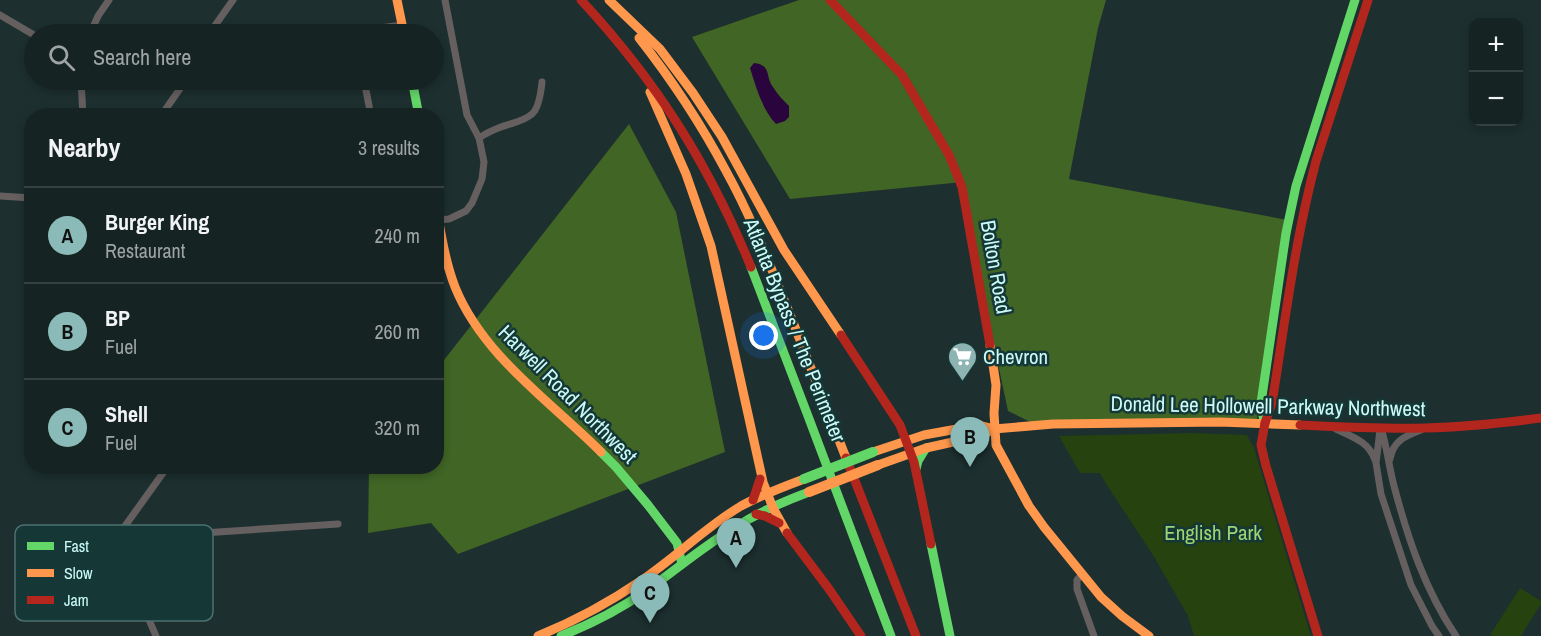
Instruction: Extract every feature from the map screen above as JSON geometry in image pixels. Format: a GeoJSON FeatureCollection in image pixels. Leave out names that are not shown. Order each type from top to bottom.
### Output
{"type":"FeatureCollection","features":[{"type":"Feature","properties":{"kind":"main road"},"geometry":{"type":"LineString","coordinates":[[397,0],[402,24]]}},
{"type":"Feature","properties":{"kind":"main road","name":"Atlanta Bypass / The Perimeter"},"geometry":{"type":"LineString","coordinates":[[582,0],[638,67],[679,125],[717,192],[735,230],[800,393],[891,636]]}},
{"type":"Feature","properties":{"kind":"main road"},"geometry":{"type":"LineString","coordinates":[[608,0],[660,49],[703,108],[722,137],[784,250],[893,414],[906,440],[916,469],[950,636]]}},
{"type":"Feature","properties":{"kind":"main road","name":"Atlanta Bypass / The Perimeter"},"geometry":{"type":"LineString","coordinates":[[608,0],[657,60],[707,134],[744,204],[916,636]]}},
{"type":"Feature","properties":{"kind":"main road","name":"Bolton Road"},"geometry":{"type":"LineString","coordinates":[[830,0],[902,75],[956,169],[962,187],[994,370],[996,445],[1029,506],[1082,574],[1101,597],[1149,636]]}},
{"type":"Feature","properties":{"kind":"main road"},"geometry":{"type":"LineString","coordinates":[[1318,636],[1266,466],[1262,445],[1264,423],[1261,403],[1286,232],[1296,186],[1355,0]]}},
{"type":"Feature","properties":{"kind":"main road"},"geometry":{"type":"LineString","coordinates":[[1264,423],[1272,403],[1299,233],[1313,170],[1368,0]]}},
{"type":"Feature","properties":{"kind":"main road"},"geometry":{"type":"LineString","coordinates":[[638,67],[686,174],[711,246],[761,474],[771,507],[779,523],[838,600],[861,636]]}},
{"type":"Feature","properties":{"kind":"main road"},"geometry":{"type":"LineString","coordinates":[[414,90],[417,108]]}},
{"type":"Feature","properties":{"kind":"main road","name":"Harwell Road Northwest"},"geometry":{"type":"LineString","coordinates":[[444,246],[448,266],[465,309],[489,345],[616,467],[677,543],[682,564]]}},
{"type":"Feature","properties":{"kind":"main road","name":"Donald Lee Hollowell Parkway Northwest"},"geometry":{"type":"LineString","coordinates":[[561,636],[588,625],[625,604],[727,531],[756,514],[911,452],[980,436],[994,429],[1034,424],[1193,422],[1426,428],[1541,418]]}},
{"type":"Feature","properties":{"kind":"main road","name":"Donald Lee Hollowell Parkway Northwest"},"geometry":{"type":"LineString","coordinates":[[538,636],[607,603],[642,581],[718,522],[766,494],[906,440],[978,425],[994,429]]}},
{"type":"Feature","properties":{"kind":"main road"},"geometry":{"type":"LineString","coordinates":[[916,469],[926,448]]}},
{"type":"Feature","properties":{"kind":"main road"},"geometry":{"type":"LineString","coordinates":[[753,500],[761,474]]}},
{"type":"Feature","properties":{"kind":"main road"},"geometry":{"type":"LineString","coordinates":[[756,514],[779,523]]}},
{"type":"Feature","properties":{"kind":"street"},"geometry":{"type":"LineString","coordinates":[[94,24],[110,0]]}},
{"type":"Feature","properties":{"kind":"street"},"geometry":{"type":"LineString","coordinates":[[216,24],[233,0]]}},
{"type":"Feature","properties":{"kind":"street"},"geometry":{"type":"LineString","coordinates":[[444,220],[466,210],[472,203],[482,179],[484,162],[479,138],[467,115],[445,0]]}},
{"type":"Feature","properties":{"kind":"street"},"geometry":{"type":"LineString","coordinates":[[0,15],[24,29]]}},
{"type":"Feature","properties":{"kind":"street"},"geometry":{"type":"LineString","coordinates":[[479,138],[488,132],[519,122],[532,114],[541,94],[542,82]]}},
{"type":"Feature","properties":{"kind":"street"},"geometry":{"type":"LineString","coordinates":[[81,90],[82,108]]}},
{"type":"Feature","properties":{"kind":"street"},"geometry":{"type":"LineString","coordinates":[[167,108],[179,90]]}},
{"type":"Feature","properties":{"kind":"street"},"geometry":{"type":"LineString","coordinates":[[366,90],[369,108]]}},
{"type":"Feature","properties":{"kind":"street"},"geometry":{"type":"LineString","coordinates":[[0,195],[24,197]]}},
{"type":"Feature","properties":{"kind":"street"},"geometry":{"type":"LineString","coordinates":[[444,267],[448,266]]}},
{"type":"Feature","properties":{"kind":"street"},"geometry":{"type":"LineString","coordinates":[[1330,426],[1365,444],[1371,450],[1376,463],[1381,494],[1411,585],[1439,636]]}},
{"type":"Feature","properties":{"kind":"street"},"geometry":{"type":"LineString","coordinates":[[1376,463],[1381,428]]}},
{"type":"Feature","properties":{"kind":"street"},"geometry":{"type":"LineString","coordinates":[[1381,428],[1389,465],[1421,572],[1434,601],[1456,636]]}},
{"type":"Feature","properties":{"kind":"street"},"geometry":{"type":"LineString","coordinates":[[1389,465],[1392,450],[1399,440],[1426,428]]}},
{"type":"Feature","properties":{"kind":"street"},"geometry":{"type":"LineString","coordinates":[[126,525],[162,474]]}},
{"type":"Feature","properties":{"kind":"street"},"geometry":{"type":"LineString","coordinates":[[213,532],[338,524]]}},
{"type":"Feature","properties":{"kind":"street"},"geometry":{"type":"LineString","coordinates":[[1082,574],[1077,580],[1077,589],[1095,636]]}},
{"type":"Feature","properties":{"kind":"street"},"geometry":{"type":"LineString","coordinates":[[150,621],[156,636]]}},
{"type":"Feature","properties":{"kind":"green space"},"geometry":{"type":"Polygon","coordinates":[[[799,0],[1106,0],[1098,28],[1069,179],[1293,221],[1256,424],[1041,427],[1008,411],[979,274],[963,182],[790,199],[692,37],[799,0]]]}},
{"type":"Feature","properties":{"kind":"green space"},"geometry":{"type":"Polygon","coordinates":[[[629,124],[676,212],[725,452],[458,554],[431,523],[368,533],[369,474],[444,474],[444,360],[629,124]]]}},
{"type":"Feature","properties":{"kind":"green space","name":"English Park"},"geometry":{"type":"Polygon","coordinates":[[[1190,433],[1247,435],[1254,448],[1311,636],[1194,636],[1188,616],[1153,555],[1100,473],[1080,473],[1059,436],[1190,433]]]}},
{"type":"Feature","properties":{"kind":"green space"},"geometry":{"type":"Polygon","coordinates":[[[1520,588],[1541,601],[1521,636],[1490,635],[1520,588]]]}},
{"type":"Feature","properties":{"kind":"shaded area"},"geometry":{"type":"Polygon","coordinates":[[[754,63],[766,69],[775,90],[789,106],[789,117],[785,121],[776,124],[767,112],[750,68],[754,63]]]}},
{"type":"Feature","properties":{"kind":"traffic: fast"},"geometry":{"type":"LineString","coordinates":[[1264,422],[1261,403],[1286,233],[1296,186],[1355,0]]}},
{"type":"Feature","properties":{"kind":"traffic: fast"},"geometry":{"type":"LineString","coordinates":[[414,90],[417,108]]}},
{"type":"Feature","properties":{"kind":"traffic: fast"},"geometry":{"type":"LineString","coordinates":[[751,267],[891,636]]}},
{"type":"Feature","properties":{"kind":"traffic: fast"},"geometry":{"type":"LineString","coordinates":[[916,469],[926,448]]}},
{"type":"Feature","properties":{"kind":"traffic: fast"},"geometry":{"type":"LineString","coordinates":[[601,452],[648,505],[677,543],[682,564]]}},
{"type":"Feature","properties":{"kind":"traffic: fast"},"geometry":{"type":"LineString","coordinates":[[804,479],[873,452]]}},
{"type":"Feature","properties":{"kind":"traffic: fast"},"geometry":{"type":"LineString","coordinates":[[561,636],[626,604],[715,540],[747,520],[809,492]]}},
{"type":"Feature","properties":{"kind":"traffic: fast"},"geometry":{"type":"LineString","coordinates":[[931,544],[950,636]]}},
{"type":"Feature","properties":{"kind":"traffic: slow"},"geometry":{"type":"LineString","coordinates":[[397,0],[402,24]]}},
{"type":"Feature","properties":{"kind":"traffic: slow"},"geometry":{"type":"LineString","coordinates":[[609,0],[660,49],[693,93],[722,137],[784,250],[841,335]]}},
{"type":"Feature","properties":{"kind":"traffic: slow"},"geometry":{"type":"LineString","coordinates":[[639,38],[696,119],[744,207],[761,243],[846,458]]}},
{"type":"Feature","properties":{"kind":"traffic: slow"},"geometry":{"type":"LineString","coordinates":[[650,92],[686,174],[711,246],[763,482],[773,508],[787,533]]}},
{"type":"Feature","properties":{"kind":"traffic: slow"},"geometry":{"type":"LineString","coordinates":[[444,247],[455,287],[482,335],[519,376],[601,452]]}},
{"type":"Feature","properties":{"kind":"traffic: slow"},"geometry":{"type":"LineString","coordinates":[[990,345],[996,385],[994,413],[996,445],[1029,506],[1101,597],[1149,636]]}},
{"type":"Feature","properties":{"kind":"traffic: slow"},"geometry":{"type":"LineString","coordinates":[[873,452],[924,435],[979,425],[994,429],[1053,424],[1220,422],[1300,425]]}},
{"type":"Feature","properties":{"kind":"traffic: slow"},"geometry":{"type":"LineString","coordinates":[[878,465],[926,448],[980,436],[994,429]]}},
{"type":"Feature","properties":{"kind":"traffic: slow"},"geometry":{"type":"LineString","coordinates":[[809,492],[878,465]]}},
{"type":"Feature","properties":{"kind":"traffic: slow"},"geometry":{"type":"LineString","coordinates":[[538,636],[579,617],[630,588],[741,506],[804,479]]}},
{"type":"Feature","properties":{"kind":"traffic: jam"},"geometry":{"type":"LineString","coordinates":[[581,0],[634,62],[678,125],[717,193],[751,267]]}},
{"type":"Feature","properties":{"kind":"traffic: jam"},"geometry":{"type":"LineString","coordinates":[[830,0],[902,75],[949,155],[962,187],[990,345]]}},
{"type":"Feature","properties":{"kind":"traffic: jam"},"geometry":{"type":"LineString","coordinates":[[1265,423],[1272,403],[1291,281],[1316,161],[1368,0]]}},
{"type":"Feature","properties":{"kind":"traffic: jam"},"geometry":{"type":"LineString","coordinates":[[841,335],[900,425],[914,462],[931,544]]}},
{"type":"Feature","properties":{"kind":"traffic: jam"},"geometry":{"type":"LineString","coordinates":[[1300,425],[1425,428],[1541,418]]}},
{"type":"Feature","properties":{"kind":"traffic: jam"},"geometry":{"type":"LineString","coordinates":[[1265,423],[1261,445],[1266,466],[1318,636]]}},
{"type":"Feature","properties":{"kind":"traffic: jam"},"geometry":{"type":"LineString","coordinates":[[846,458],[916,636]]}},
{"type":"Feature","properties":{"kind":"traffic: jam"},"geometry":{"type":"LineString","coordinates":[[753,500],[760,479]]}},
{"type":"Feature","properties":{"kind":"traffic: jam"},"geometry":{"type":"LineString","coordinates":[[756,514],[779,523]]}},
{"type":"Feature","properties":{"kind":"traffic: jam"},"geometry":{"type":"LineString","coordinates":[[787,533],[861,636]]}},
{"type":"Feature","properties":{"kind":"place","name":"Chevron"},"geometry":{"type":"Point","coordinates":[962,382]}},
{"type":"Feature","properties":{"kind":"place","name":"BP"},"geometry":{"type":"Point","coordinates":[970,467]}},
{"type":"Feature","properties":{"kind":"place","name":"Burger King"},"geometry":{"type":"Point","coordinates":[736,568]}},
{"type":"Feature","properties":{"kind":"place","name":"Shell"},"geometry":{"type":"Point","coordinates":[650,623]}}]}
